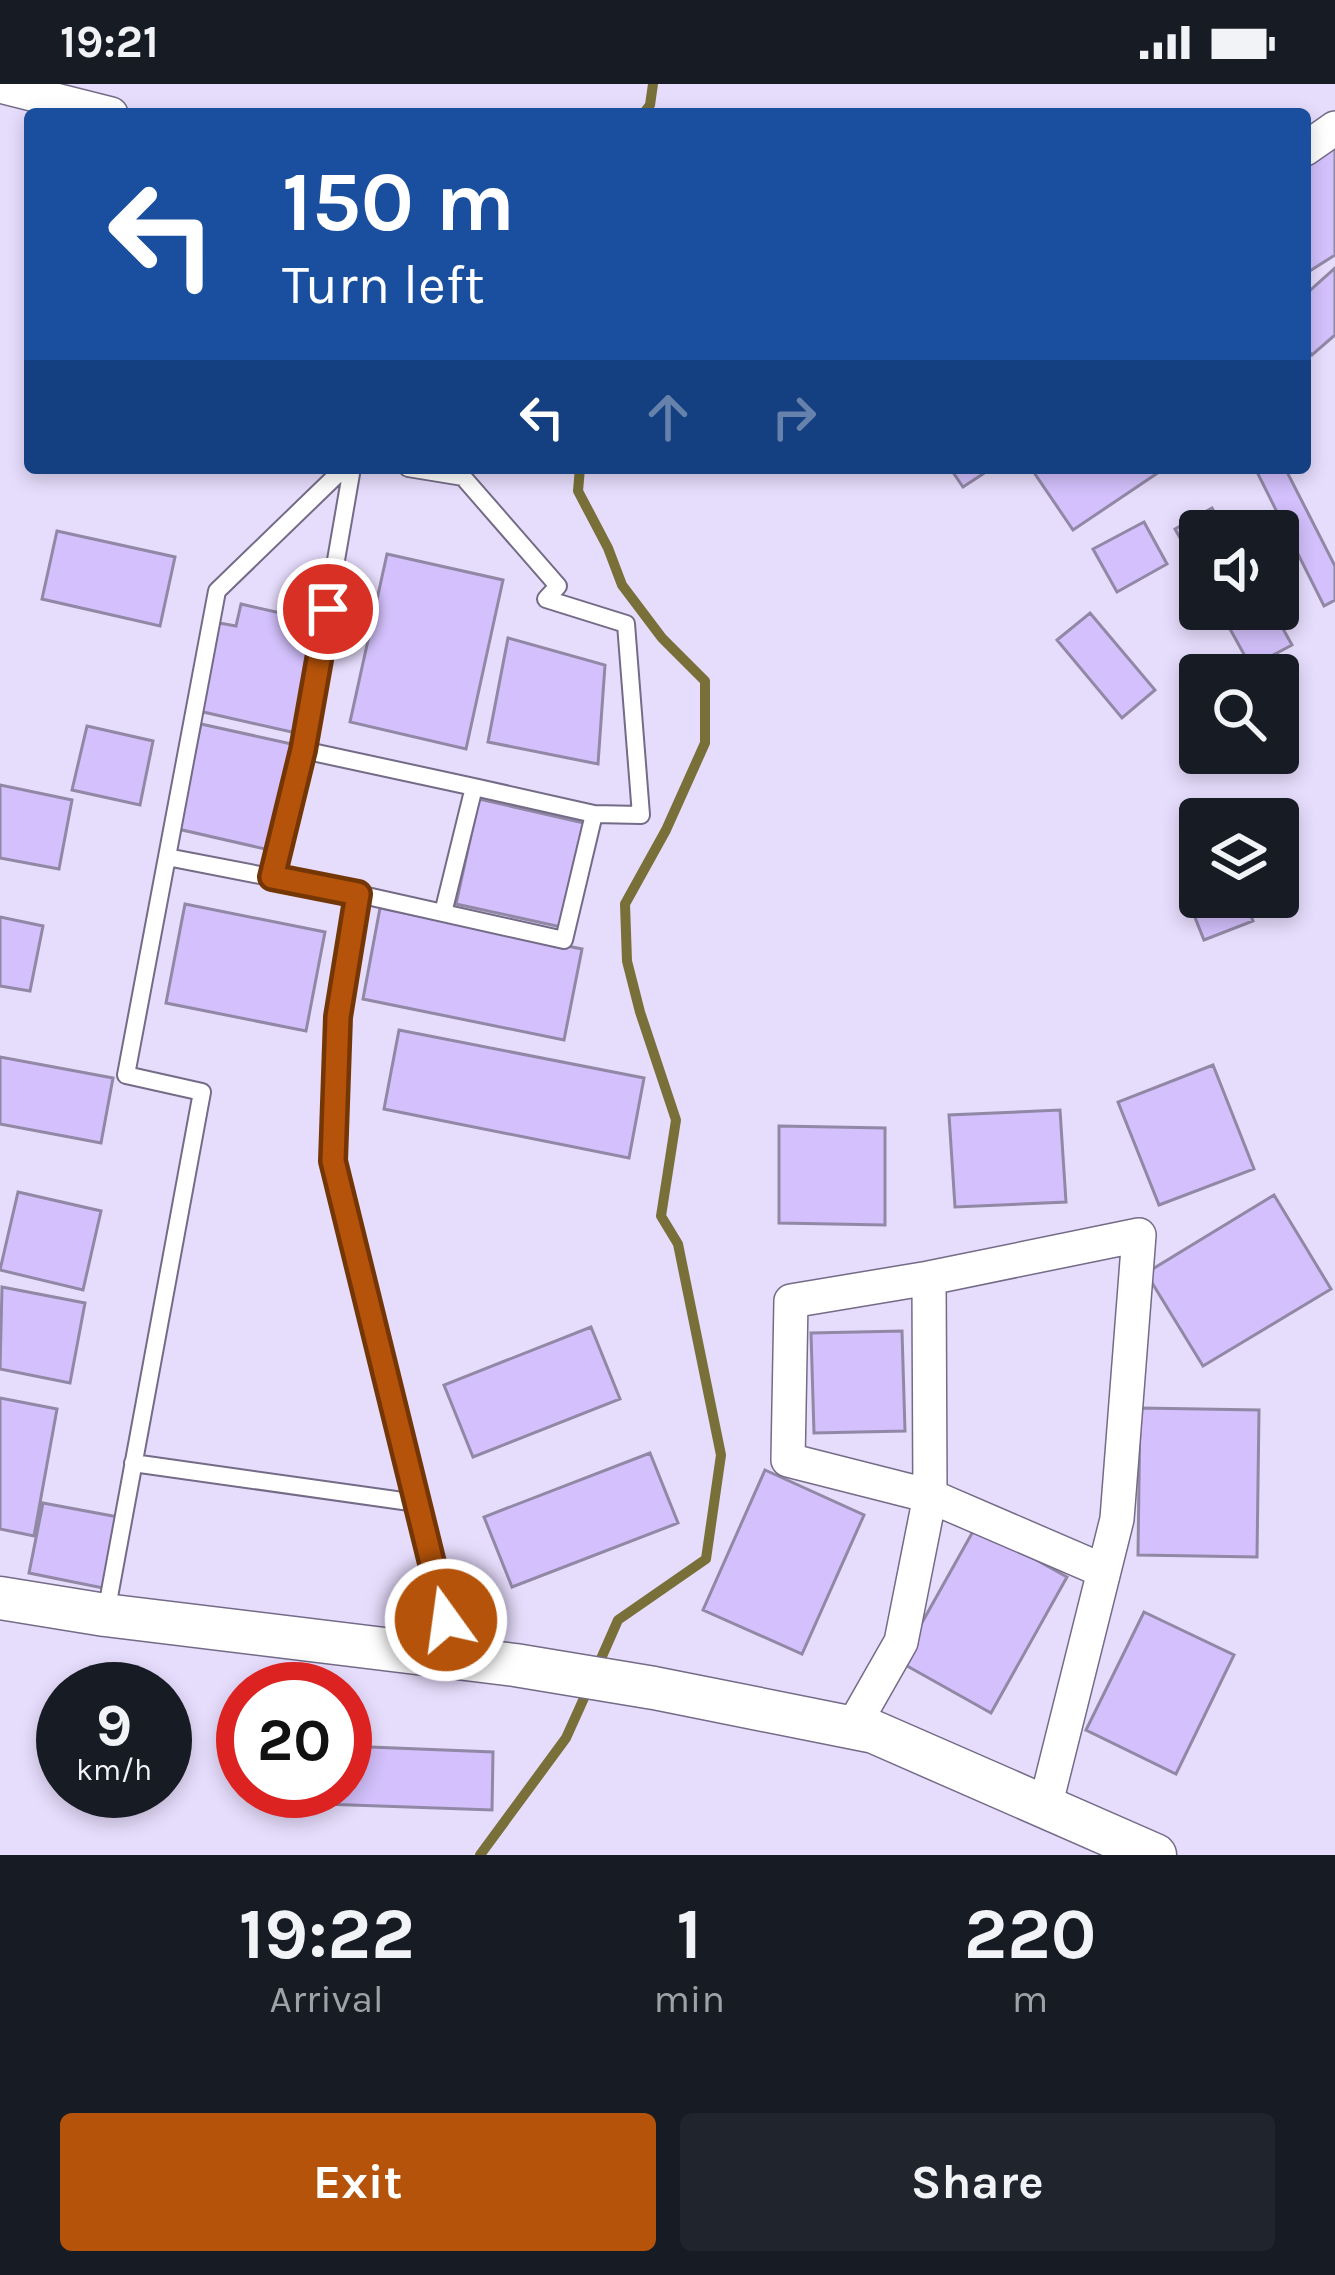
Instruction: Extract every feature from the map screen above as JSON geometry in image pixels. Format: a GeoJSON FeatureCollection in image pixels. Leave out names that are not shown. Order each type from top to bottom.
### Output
{"type":"FeatureCollection","features":[{"type":"Feature","properties":{"kind":"street"},"geometry":{"type":"LineString","coordinates":[[0,86],[87,108]]}},
{"type":"Feature","properties":{"kind":"street"},"geometry":{"type":"LineString","coordinates":[[1046,1807],[1117,1519],[1139,1235],[791,1301],[788,1460],[930,1496],[1104,1571]]}},
{"type":"Feature","properties":{"kind":"street"},"geometry":{"type":"LineString","coordinates":[[852,1727],[901,1642],[930,1496],[929,1278]]}},
{"type":"Feature","properties":{"kind":"street"},"geometry":{"type":"LineString","coordinates":[[1,1599],[515,1666],[852,1727],[874,1732],[1156,1855]]}},
{"type":"Feature","properties":{"kind":"lane"},"geometry":{"type":"LineString","coordinates":[[105,1615],[202,1092],[126,1075],[217,590],[342,474]]}},
{"type":"Feature","properties":{"kind":"lane"},"geometry":{"type":"LineString","coordinates":[[272,877],[303,750],[347,474]]}},
{"type":"Feature","properties":{"kind":"lane"},"geometry":{"type":"LineString","coordinates":[[303,750],[594,814],[641,815],[626,624],[546,599],[558,586],[463,477],[445,474]]}},
{"type":"Feature","properties":{"kind":"lane"},"geometry":{"type":"LineString","coordinates":[[443,913],[475,788]]}},
{"type":"Feature","properties":{"kind":"lane"},"geometry":{"type":"LineString","coordinates":[[167,856],[564,940],[594,814]]}},
{"type":"Feature","properties":{"kind":"lane"},"geometry":{"type":"LineString","coordinates":[[358,894],[338,1017],[333,1161],[455,1659]]}},
{"type":"Feature","properties":{"kind":"lane"},"geometry":{"type":"LineString","coordinates":[[133,1463],[417,1503]]}},
{"type":"Feature","properties":{"kind":"building"},"geometry":{"type":"Polygon","coordinates":[[[1335,146],[1335,255],[1311,270],[1311,162],[1335,146]]]}},
{"type":"Feature","properties":{"kind":"building"},"geometry":{"type":"Polygon","coordinates":[[[1335,268],[1335,335],[1312,355],[1311,354],[1311,290],[1335,268]]]}},
{"type":"Feature","properties":{"kind":"building"},"geometry":{"type":"Polygon","coordinates":[[[954,474],[983,474],[963,487],[954,474]]]}},
{"type":"Feature","properties":{"kind":"building"},"geometry":{"type":"Polygon","coordinates":[[[1035,474],[1156,474],[1073,530],[1035,474]]]}},
{"type":"Feature","properties":{"kind":"building"},"geometry":{"type":"Polygon","coordinates":[[[1258,474],[1288,474],[1335,566],[1335,600],[1324,606],[1299,556],[1299,510],[1276,510],[1258,474]]]}},
{"type":"Feature","properties":{"kind":"building"},"geometry":{"type":"Polygon","coordinates":[[[1144,522],[1167,564],[1117,592],[1093,549],[1144,522]]]}},
{"type":"Feature","properties":{"kind":"building"},"geometry":{"type":"Polygon","coordinates":[[[57,531],[175,557],[160,626],[42,599],[57,531]]]}},
{"type":"Feature","properties":{"kind":"building"},"geometry":{"type":"Polygon","coordinates":[[[387,554],[503,580],[466,749],[350,722],[387,554]]]}},
{"type":"Feature","properties":{"kind":"building"},"geometry":{"type":"Polygon","coordinates":[[[241,604],[302,618],[298,640],[316,644],[296,733],[199,711],[219,623],[236,626],[241,604]]]}},
{"type":"Feature","properties":{"kind":"building"},"geometry":{"type":"Polygon","coordinates":[[[1090,613],[1155,690],[1122,718],[1057,640],[1090,613]]]}},
{"type":"Feature","properties":{"kind":"building"},"geometry":{"type":"Polygon","coordinates":[[[1231,630],[1284,630],[1292,645],[1275,654],[1244,654],[1231,630]]]}},
{"type":"Feature","properties":{"kind":"building"},"geometry":{"type":"Polygon","coordinates":[[[508,638],[605,665],[598,764],[488,742],[508,638]]]}},
{"type":"Feature","properties":{"kind":"building"},"geometry":{"type":"Polygon","coordinates":[[[201,724],[296,745],[274,851],[178,829],[201,724]]]}},
{"type":"Feature","properties":{"kind":"building"},"geometry":{"type":"Polygon","coordinates":[[[87,726],[153,741],[140,805],[72,790],[87,726]]]}},
{"type":"Feature","properties":{"kind":"building"},"geometry":{"type":"Polygon","coordinates":[[[0,785],[72,800],[59,869],[0,858],[0,785]]]}},
{"type":"Feature","properties":{"kind":"building"},"geometry":{"type":"Polygon","coordinates":[[[479,799],[584,823],[561,927],[456,904],[479,799]]]}},
{"type":"Feature","properties":{"kind":"building"},"geometry":{"type":"Polygon","coordinates":[[[185,904],[325,932],[306,1031],[166,1003],[185,904]]]}},
{"type":"Feature","properties":{"kind":"building"},"geometry":{"type":"Polygon","coordinates":[[[380,908],[582,949],[564,1040],[363,999],[380,908]]]}},
{"type":"Feature","properties":{"kind":"building"},"geometry":{"type":"Polygon","coordinates":[[[0,917],[43,926],[30,991],[0,986],[0,917]]]}},
{"type":"Feature","properties":{"kind":"building"},"geometry":{"type":"Polygon","coordinates":[[[1195,918],[1252,918],[1253,921],[1204,940],[1195,918]]]}},
{"type":"Feature","properties":{"kind":"building"},"geometry":{"type":"Polygon","coordinates":[[[399,1030],[644,1078],[629,1158],[384,1109],[399,1030]]]}},
{"type":"Feature","properties":{"kind":"building"},"geometry":{"type":"Polygon","coordinates":[[[0,1057],[113,1078],[101,1143],[0,1124],[0,1057]]]}},
{"type":"Feature","properties":{"kind":"building"},"geometry":{"type":"Polygon","coordinates":[[[1213,1065],[1254,1169],[1159,1205],[1118,1102],[1213,1065]]]}},
{"type":"Feature","properties":{"kind":"building"},"geometry":{"type":"Polygon","coordinates":[[[1060,1110],[1066,1202],[955,1207],[949,1115],[1060,1110]]]}},
{"type":"Feature","properties":{"kind":"building"},"geometry":{"type":"Polygon","coordinates":[[[779,1126],[885,1128],[885,1225],[779,1223],[779,1126]]]}},
{"type":"Feature","properties":{"kind":"building"},"geometry":{"type":"Polygon","coordinates":[[[18,1192],[101,1211],[83,1290],[0,1270],[18,1192]]]}},
{"type":"Feature","properties":{"kind":"building"},"geometry":{"type":"Polygon","coordinates":[[[1274,1195],[1331,1289],[1203,1366],[1146,1273],[1274,1195]]]}},
{"type":"Feature","properties":{"kind":"building"},"geometry":{"type":"Polygon","coordinates":[[[2,1287],[85,1303],[70,1383],[0,1369],[2,1287]]]}},
{"type":"Feature","properties":{"kind":"building"},"geometry":{"type":"Polygon","coordinates":[[[591,1327],[620,1399],[473,1457],[444,1385],[591,1327]]]}},
{"type":"Feature","properties":{"kind":"building"},"geometry":{"type":"Polygon","coordinates":[[[902,1331],[905,1431],[814,1433],[811,1333],[902,1331]]]}},
{"type":"Feature","properties":{"kind":"building"},"geometry":{"type":"Polygon","coordinates":[[[0,1398],[57,1409],[34,1536],[0,1529],[0,1398]]]}},
{"type":"Feature","properties":{"kind":"building"},"geometry":{"type":"Polygon","coordinates":[[[1140,1408],[1259,1410],[1257,1557],[1138,1555],[1140,1408]]]}},
{"type":"Feature","properties":{"kind":"building"},"geometry":{"type":"Polygon","coordinates":[[[650,1453],[678,1523],[512,1587],[484,1517],[650,1453]]]}},
{"type":"Feature","properties":{"kind":"building"},"geometry":{"type":"Polygon","coordinates":[[[765,1470],[864,1515],[802,1654],[703,1610],[765,1470]]]}},
{"type":"Feature","properties":{"kind":"building"},"geometry":{"type":"Polygon","coordinates":[[[43,1503],[118,1517],[103,1588],[29,1573],[43,1503]]]}},
{"type":"Feature","properties":{"kind":"building"},"geometry":{"type":"Polygon","coordinates":[[[976,1526],[1067,1577],[991,1713],[900,1662],[976,1526]]]}},
{"type":"Feature","properties":{"kind":"building"},"geometry":{"type":"Polygon","coordinates":[[[1144,1612],[1234,1655],[1176,1774],[1086,1730],[1144,1612]]]}},
{"type":"Feature","properties":{"kind":"building"},"geometry":{"type":"Polygon","coordinates":[[[372,1747],[493,1752],[492,1810],[372,1806],[372,1747]]]}},
{"type":"Feature","properties":{"kind":"waterway"},"geometry":{"type":"LineString","coordinates":[[648,108],[653,84]]}},
{"type":"Feature","properties":{"kind":"waterway"},"geometry":{"type":"LineString","coordinates":[[579,474],[578,491],[622,585],[662,638],[705,681],[705,743],[666,830],[625,904],[627,961],[676,1120],[661,1216],[678,1244],[721,1455],[706,1559],[618,1620],[596,1670]]}},
{"type":"Feature","properties":{"kind":"waterway"},"geometry":{"type":"LineString","coordinates":[[480,1855],[566,1738],[589,1687]]}},
{"type":"Feature","properties":{"kind":"route"},"geometry":{"type":"LineString","coordinates":[[328,609],[303,750],[272,877],[358,894],[338,1017],[333,1161],[446,1620]]}}]}
